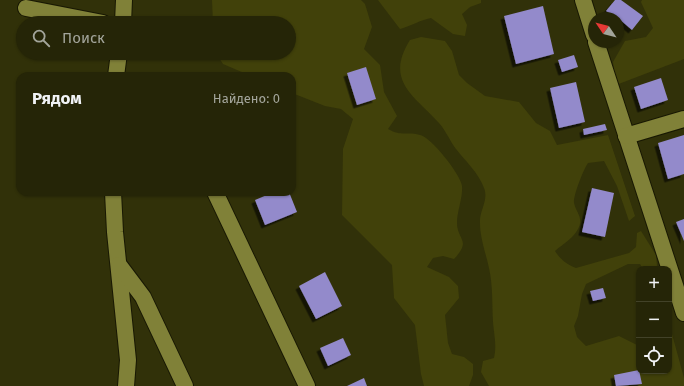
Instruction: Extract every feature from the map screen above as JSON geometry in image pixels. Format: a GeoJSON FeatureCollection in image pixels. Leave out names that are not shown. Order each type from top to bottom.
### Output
{"type":"FeatureCollection","features":[{"type":"Feature","properties":{"kind":"street"},"geometry":{"type":"LineString","coordinates":[[123,16],[124,0]]}},
{"type":"Feature","properties":{"kind":"street"},"geometry":{"type":"LineString","coordinates":[[583,0],[588,16]]}},
{"type":"Feature","properties":{"kind":"street"},"geometry":{"type":"LineString","coordinates":[[26,8],[67,16]]}},
{"type":"Feature","properties":{"kind":"street"},"geometry":{"type":"LineString","coordinates":[[598,48],[684,314]]}},
{"type":"Feature","properties":{"kind":"street"},"geometry":{"type":"LineString","coordinates":[[117,72],[118,60]]}},
{"type":"Feature","properties":{"kind":"street"},"geometry":{"type":"LineString","coordinates":[[626,136],[684,119]]}},
{"type":"Feature","properties":{"kind":"street"},"geometry":{"type":"LineString","coordinates":[[113,196],[118,263],[128,360],[126,386]]}},
{"type":"Feature","properties":{"kind":"street"},"geometry":{"type":"LineString","coordinates":[[217,196],[307,386]]}},
{"type":"Feature","properties":{"kind":"street"},"geometry":{"type":"LineString","coordinates":[[118,263],[143,297],[185,386]]}},
{"type":"Feature","properties":{"kind":"shaded area"},"geometry":{"type":"Polygon","coordinates":[[[212,0],[361,0],[365,4],[372,27],[364,49],[380,65],[384,92],[397,116],[388,129],[397,133],[415,134],[425,137],[445,157],[457,174],[462,186],[462,195],[457,223],[463,244],[462,248],[454,259],[443,256],[433,258],[427,267],[449,277],[458,286],[459,298],[445,315],[448,343],[452,354],[464,357],[473,364],[473,375],[469,386],[424,386],[421,374],[415,325],[394,298],[392,265],[342,215],[343,149],[353,119],[341,109],[325,106],[296,95],[296,72],[242,72],[223,64],[220,60],[296,60],[296,16],[213,16],[212,0]]]}},
{"type":"Feature","properties":{"kind":"shaded area"},"geometry":{"type":"Polygon","coordinates":[[[378,0],[481,0],[481,3],[470,7],[462,14],[467,25],[465,36],[453,34],[431,18],[400,29],[378,0]]]}},
{"type":"Feature","properties":{"kind":"shaded area"},"geometry":{"type":"Polygon","coordinates":[[[642,0],[684,0],[684,59],[616,85],[613,62],[621,48],[624,48],[625,41],[646,37],[653,28],[641,2],[642,0]]]}},
{"type":"Feature","properties":{"kind":"shaded area"},"geometry":{"type":"Polygon","coordinates":[[[421,37],[445,41],[452,51],[459,75],[467,83],[485,96],[519,102],[536,123],[550,131],[557,145],[608,135],[635,216],[629,221],[617,186],[604,161],[588,163],[579,182],[574,199],[575,206],[580,217],[579,227],[572,237],[555,251],[559,257],[569,265],[576,268],[629,253],[636,247],[637,233],[641,231],[656,255],[657,266],[628,264],[586,284],[574,326],[577,337],[586,346],[619,336],[636,344],[636,374],[672,374],[672,334],[684,378],[684,386],[489,386],[481,372],[483,361],[494,358],[495,349],[491,282],[480,229],[480,219],[485,201],[485,192],[475,172],[456,149],[444,129],[412,96],[401,77],[400,66],[403,54],[410,40],[421,37]]]}},
{"type":"Feature","properties":{"kind":"building"},"geometry":{"type":"Polygon","coordinates":[[[615,0],[621,0],[643,16],[632,30],[624,23],[624,12],[606,11],[615,0]]]}},
{"type":"Feature","properties":{"kind":"building"},"geometry":{"type":"Polygon","coordinates":[[[543,6],[554,54],[516,64],[504,16],[543,6]]]}},
{"type":"Feature","properties":{"kind":"building"},"geometry":{"type":"Polygon","coordinates":[[[574,55],[578,67],[562,72],[558,60],[574,55]]]}},
{"type":"Feature","properties":{"kind":"building"},"geometry":{"type":"Polygon","coordinates":[[[366,67],[376,99],[357,105],[347,73],[366,67]]]}},
{"type":"Feature","properties":{"kind":"building"},"geometry":{"type":"Polygon","coordinates":[[[661,78],[668,100],[641,109],[634,87],[661,78]]]}},
{"type":"Feature","properties":{"kind":"building"},"geometry":{"type":"Polygon","coordinates":[[[576,82],[585,122],[559,128],[550,88],[576,82]]]}},
{"type":"Feature","properties":{"kind":"building"},"geometry":{"type":"Polygon","coordinates":[[[605,124],[607,130],[584,135],[583,129],[605,124]]]}},
{"type":"Feature","properties":{"kind":"building"},"geometry":{"type":"Polygon","coordinates":[[[684,135],[684,174],[668,179],[658,143],[684,135]]]}},
{"type":"Feature","properties":{"kind":"building"},"geometry":{"type":"Polygon","coordinates":[[[592,188],[614,193],[605,237],[582,232],[592,188]]]}},
{"type":"Feature","properties":{"kind":"building"},"geometry":{"type":"Polygon","coordinates":[[[264,196],[291,196],[297,212],[265,225],[255,200],[264,196]]]}},
{"type":"Feature","properties":{"kind":"building"},"geometry":{"type":"Polygon","coordinates":[[[684,219],[684,241],[676,222],[684,219]]]}},
{"type":"Feature","properties":{"kind":"building"},"geometry":{"type":"Polygon","coordinates":[[[325,272],[342,306],[316,319],[299,286],[325,272]]]}},
{"type":"Feature","properties":{"kind":"building"},"geometry":{"type":"Polygon","coordinates":[[[603,288],[606,298],[593,301],[590,291],[603,288]]]}},
{"type":"Feature","properties":{"kind":"building"},"geometry":{"type":"Polygon","coordinates":[[[343,338],[351,355],[328,366],[320,348],[343,338]]]}},
{"type":"Feature","properties":{"kind":"building"},"geometry":{"type":"Polygon","coordinates":[[[636,371],[636,374],[640,374],[642,384],[616,386],[614,375],[636,371]]]}},
{"type":"Feature","properties":{"kind":"building"},"geometry":{"type":"Polygon","coordinates":[[[364,378],[367,386],[347,386],[364,378]]]}}]}
